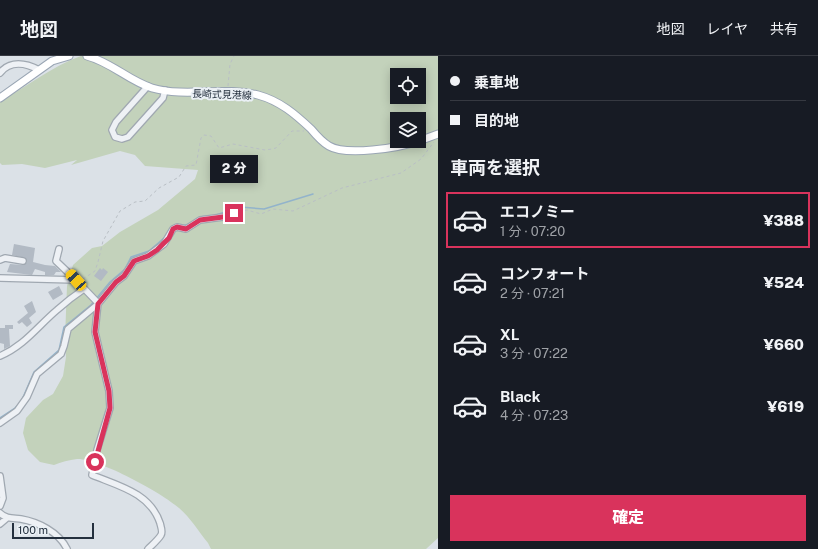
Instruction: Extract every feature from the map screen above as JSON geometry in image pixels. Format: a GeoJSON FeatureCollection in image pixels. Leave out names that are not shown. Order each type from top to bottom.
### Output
{"type":"FeatureCollection","features":[{"type":"Feature","properties":{"kind":"main road"},"geometry":{"type":"LineString","coordinates":[[0,98],[52,61],[69,56]]}},
{"type":"Feature","properties":{"kind":"main road","name":"長崎式見港線"},"geometry":{"type":"LineString","coordinates":[[87,56],[98,58],[134,80],[148,86],[165,90],[189,92],[227,92],[258,95],[282,104],[327,145],[339,149],[381,149],[390,147]]}},
{"type":"Feature","properties":{"kind":"main road","name":"長崎式見港線"},"geometry":{"type":"LineString","coordinates":[[426,138],[438,134]]}},
{"type":"Feature","properties":{"kind":"street"},"geometry":{"type":"LineString","coordinates":[[0,73],[6,66],[23,64],[39,70]]}},
{"type":"Feature","properties":{"kind":"street"},"geometry":{"type":"LineString","coordinates":[[148,86],[116,122],[112,130],[115,137],[122,139],[128,138],[163,98],[165,90]]}},
{"type":"Feature","properties":{"kind":"street"},"geometry":{"type":"LineString","coordinates":[[0,423],[17,411],[27,397],[37,374],[60,354],[64,346],[68,329],[124,276],[134,261],[148,256],[157,250],[169,238],[173,229],[177,227],[186,229],[200,220],[223,217],[234,213]]}},
{"type":"Feature","properties":{"kind":"street"},"geometry":{"type":"LineString","coordinates":[[59,249],[56,261],[96,302],[95,332],[109,391],[110,408],[97,450],[92,475],[140,495],[149,502],[159,519],[162,534],[148,549]]}},
{"type":"Feature","properties":{"kind":"street"},"geometry":{"type":"LineString","coordinates":[[0,260],[5,258],[23,261]]}},
{"type":"Feature","properties":{"kind":"street"},"geometry":{"type":"LineString","coordinates":[[0,278],[77,281]]}},
{"type":"Feature","properties":{"kind":"street"},"geometry":{"type":"LineString","coordinates":[[0,356],[17,348],[28,340],[58,310],[84,288]]}},
{"type":"Feature","properties":{"kind":"street"},"geometry":{"type":"LineString","coordinates":[[0,476],[3,498],[0,506]]}},
{"type":"Feature","properties":{"kind":"street"},"geometry":{"type":"LineString","coordinates":[[0,513],[6,518],[21,519],[43,527],[60,537],[67,549]]}},
{"type":"Feature","properties":{"kind":"street"},"geometry":{"type":"LineString","coordinates":[[0,524],[6,518]]}},
{"type":"Feature","properties":{"kind":"path"},"geometry":{"type":"LineString","coordinates":[[227,92],[230,64],[234,56]]}},
{"type":"Feature","properties":{"kind":"path"},"geometry":{"type":"LineString","coordinates":[[77,281],[95,271],[103,241],[120,211],[135,202],[145,201],[159,188],[179,177],[186,166],[196,165],[201,138],[204,136],[211,136],[219,148],[233,144],[265,150],[276,148],[292,131],[315,133]]}},
{"type":"Feature","properties":{"kind":"path"},"geometry":{"type":"LineString","coordinates":[[234,213],[247,210],[261,214],[273,209],[293,211],[342,188],[400,173],[421,159],[435,141]]}},
{"type":"Feature","properties":{"kind":"green space"},"geometry":{"type":"Polygon","coordinates":[[[81,56],[438,56],[438,538],[426,549],[211,549],[191,520],[183,512],[171,502],[145,486],[114,470],[87,460],[74,459],[54,465],[40,462],[28,450],[23,433],[26,418],[43,400],[53,394],[63,376],[66,357],[65,338],[67,286],[73,265],[92,248],[102,246],[120,232],[158,210],[195,179],[198,170],[145,166],[135,155],[120,151],[71,165],[77,160],[45,168],[22,164],[2,165],[0,163],[0,101],[60,65],[81,56]]]}},
{"type":"Feature","properties":{"kind":"building"},"geometry":{"type":"Polygon","coordinates":[[[14,244],[35,248],[33,262],[55,266],[61,272],[56,272],[54,275],[45,275],[45,272],[35,269],[32,275],[7,272],[10,264],[23,265],[27,262],[25,258],[12,255],[14,244]]]}},
{"type":"Feature","properties":{"kind":"building"},"geometry":{"type":"Polygon","coordinates":[[[100,268],[102,270],[103,268],[108,272],[101,281],[94,276],[100,268]]]}},
{"type":"Feature","properties":{"kind":"building"},"geometry":{"type":"Polygon","coordinates":[[[59,286],[63,294],[53,300],[48,292],[59,286]]]}},
{"type":"Feature","properties":{"kind":"building"},"geometry":{"type":"Polygon","coordinates":[[[32,301],[36,312],[29,318],[32,323],[27,327],[22,322],[19,324],[17,322],[28,313],[24,306],[32,301]]]}},
{"type":"Feature","properties":{"kind":"building"},"geometry":{"type":"Polygon","coordinates":[[[5,325],[13,325],[13,329],[9,329],[10,346],[4,349],[4,344],[0,343],[0,328],[5,328],[5,325]]]}},
{"type":"Feature","properties":{"kind":"waterway"},"geometry":{"type":"LineString","coordinates":[[216,215],[240,207],[264,209],[313,194]]}},
{"type":"Feature","properties":{"kind":"waterway"},"geometry":{"type":"LineString","coordinates":[[166,235],[173,226],[186,225],[200,217],[210,216]]}},
{"type":"Feature","properties":{"kind":"waterway"},"geometry":{"type":"LineString","coordinates":[[0,418],[21,402],[34,372],[59,350],[64,327],[91,305],[110,282],[125,269],[131,257],[149,251],[164,238]]}},
{"type":"Feature","properties":{"kind":"route"},"geometry":{"type":"LineString","coordinates":[[95,462],[97,450],[106,425],[110,408],[109,391],[98,350],[95,332],[98,304],[116,282],[124,276],[134,261],[148,256],[157,250],[169,238],[173,229],[177,227],[186,229],[205,218],[223,217],[234,213]]}}]}
